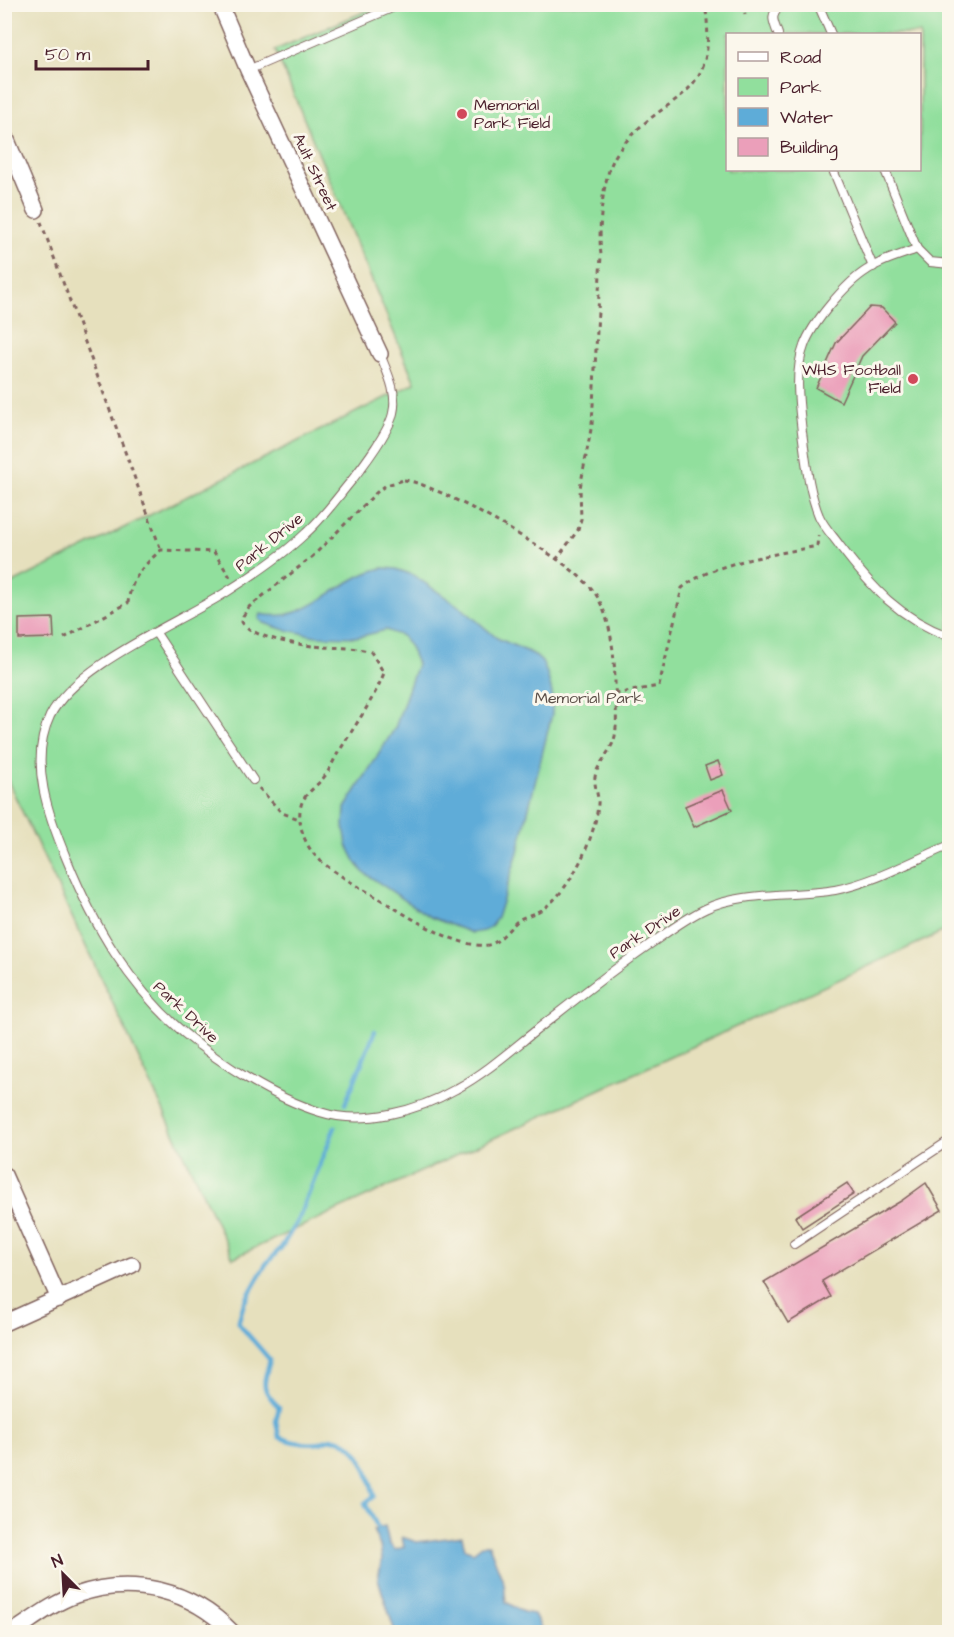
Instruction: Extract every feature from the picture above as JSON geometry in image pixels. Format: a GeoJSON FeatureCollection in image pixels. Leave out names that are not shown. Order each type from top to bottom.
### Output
{"type":"FeatureCollection","features":[{"type":"Feature","properties":{"kind":"street","name":"Ault Street"},"geometry":{"type":"LineString","coordinates":[[220,4],[248,70],[380,354]]}},
{"type":"Feature","properties":{"kind":"street"},"geometry":{"type":"LineString","coordinates":[[4,133],[36,210]]}},
{"type":"Feature","properties":{"kind":"street"},"geometry":{"type":"LineString","coordinates":[[4,1175],[59,1299]]}},
{"type":"Feature","properties":{"kind":"street"},"geometry":{"type":"LineString","coordinates":[[4,1323],[132,1265]]}},
{"type":"Feature","properties":{"kind":"street"},"geometry":{"type":"LineString","coordinates":[[13,1632],[74,1596],[96,1589],[118,1586],[140,1586],[183,1597],[205,1609],[232,1632]]}},
{"type":"Feature","properties":{"kind":"lane"},"geometry":{"type":"LineString","coordinates":[[248,70],[401,4]]}},
{"type":"Feature","properties":{"kind":"lane"},"geometry":{"type":"LineString","coordinates":[[778,33],[772,19],[774,12],[782,4]]}},
{"type":"Feature","properties":{"kind":"lane"},"geometry":{"type":"LineString","coordinates":[[818,4],[831,33]]}},
{"type":"Feature","properties":{"kind":"lane"},"geometry":{"type":"LineString","coordinates":[[833,171],[873,267]]}},
{"type":"Feature","properties":{"kind":"lane"},"geometry":{"type":"LineString","coordinates":[[885,171],[917,249],[930,262],[950,264]]}},
{"type":"Feature","properties":{"kind":"lane"},"geometry":{"type":"LineString","coordinates":[[917,249],[867,269],[835,298],[804,346],[798,374],[800,411],[811,493],[820,519],[865,579],[900,612],[933,631],[950,637]]}},
{"type":"Feature","properties":{"kind":"lane","name":"Park Drive"},"geometry":{"type":"LineString","coordinates":[[380,354],[392,385],[393,414],[368,461],[307,533],[236,586],[105,663],[80,681],[61,698],[48,720],[42,747],[45,799],[77,885],[109,946],[147,997],[170,1021],[225,1064],[270,1090],[322,1113],[373,1116],[428,1103],[457,1089],[510,1051],[606,975],[708,907],[727,901],[834,890],[866,882],[950,845]]}},
{"type":"Feature","properties":{"kind":"lane"},"geometry":{"type":"LineString","coordinates":[[156,633],[253,780]]}},
{"type":"Feature","properties":{"kind":"lane"},"geometry":{"type":"LineString","coordinates":[[794,1244],[950,1140]]}},
{"type":"Feature","properties":{"kind":"path"},"geometry":{"type":"LineString","coordinates":[[498,4],[501,7],[509,4]]}},
{"type":"Feature","properties":{"kind":"path"},"geometry":{"type":"LineString","coordinates":[[556,560],[578,530],[581,519],[580,488],[592,424],[601,255],[599,233],[609,169],[625,142],[646,123],[686,94],[698,78],[706,58],[709,28],[705,4]]}},
{"type":"Feature","properties":{"kind":"path"},"geometry":{"type":"LineString","coordinates":[[743,4],[746,14]]}},
{"type":"Feature","properties":{"kind":"path"},"geometry":{"type":"LineString","coordinates":[[36,210],[161,550]]}},
{"type":"Feature","properties":{"kind":"path"},"geometry":{"type":"LineString","coordinates":[[396,481],[412,481],[504,526],[544,549],[591,587],[598,596],[609,629],[614,658],[615,694],[615,736],[611,749],[594,777],[598,807],[584,854],[555,899],[543,909],[520,919],[492,944],[473,944],[435,932],[326,865],[313,854],[299,819],[303,800],[326,775],[361,718],[384,673],[371,652],[276,640],[250,630],[242,622],[245,611],[313,556],[376,492],[396,481]]}},
{"type":"Feature","properties":{"kind":"path"},"geometry":{"type":"LineString","coordinates":[[615,694],[659,686],[682,588],[712,570],[817,546],[820,519]]}},
{"type":"Feature","properties":{"kind":"path"},"geometry":{"type":"LineString","coordinates":[[64,638],[128,603],[130,588],[145,564],[161,550],[214,552],[236,586]]}},
{"type":"Feature","properties":{"kind":"path"},"geometry":{"type":"LineString","coordinates":[[253,780],[282,813],[299,819]]}},
{"type":"Feature","properties":{"kind":"green space","name":"Memorial Park"},"geometry":{"type":"Polygon","coordinates":[[[380,5],[944,5],[950,16],[949,929],[233,1258],[5,775],[5,587],[415,383],[275,50],[380,5]]]}},
{"type":"Feature","properties":{"kind":"water"},"geometry":{"type":"Polygon","coordinates":[[[383,568],[396,569],[413,575],[463,609],[497,638],[533,654],[542,662],[547,673],[552,693],[552,714],[518,852],[497,918],[484,931],[472,933],[430,917],[363,872],[347,845],[344,826],[345,808],[395,728],[417,664],[410,647],[402,636],[386,630],[358,637],[316,636],[282,629],[259,619],[261,614],[278,616],[294,613],[352,580],[383,568]]]}},
{"type":"Feature","properties":{"kind":"water"},"geometry":{"type":"Polygon","coordinates":[[[385,1526],[389,1543],[395,1550],[404,1547],[402,1537],[417,1542],[462,1536],[465,1549],[473,1552],[482,1545],[489,1545],[504,1583],[506,1602],[523,1612],[534,1614],[543,1632],[395,1632],[378,1579],[382,1559],[380,1546],[373,1530],[385,1526]]]}},
{"type":"Feature","properties":{"kind":"building"},"geometry":{"type":"Polygon","coordinates":[[[870,307],[882,308],[895,322],[862,356],[841,402],[816,388],[836,343],[870,307]]]}},
{"type":"Feature","properties":{"kind":"building"},"geometry":{"type":"Polygon","coordinates":[[[53,618],[54,638],[19,639],[19,619],[53,618]]]}},
{"type":"Feature","properties":{"kind":"building"},"geometry":{"type":"Polygon","coordinates":[[[718,761],[723,775],[710,780],[705,766],[718,761]]]}},
{"type":"Feature","properties":{"kind":"building"},"geometry":{"type":"Polygon","coordinates":[[[723,790],[732,810],[694,827],[685,806],[723,790]]]}},
{"type":"Feature","properties":{"kind":"building"},"geometry":{"type":"Polygon","coordinates":[[[847,1183],[854,1194],[802,1228],[795,1217],[847,1183]]]}},
{"type":"Feature","properties":{"kind":"building"},"geometry":{"type":"Polygon","coordinates":[[[926,1183],[942,1210],[822,1281],[831,1297],[788,1323],[764,1282],[901,1201],[926,1183]]]}},
{"type":"Feature","properties":{"kind":"waterway"},"geometry":{"type":"LineString","coordinates":[[345,1104],[375,1031]]}},
{"type":"Feature","properties":{"kind":"waterway"},"geometry":{"type":"LineString","coordinates":[[335,1127],[299,1218],[281,1248],[266,1264],[244,1303],[238,1323],[270,1360],[265,1386],[266,1391],[279,1407],[276,1421],[279,1437],[309,1444],[333,1439],[350,1445],[366,1469],[374,1496],[365,1503],[378,1528]]}},
{"type":"Feature","properties":{"kind":"place","name":"Memorial Park Field"},"geometry":{"type":"Point","coordinates":[462,114]}},
{"type":"Feature","properties":{"kind":"place","name":"WHS Football Field"},"geometry":{"type":"Point","coordinates":[913,379]}}]}
